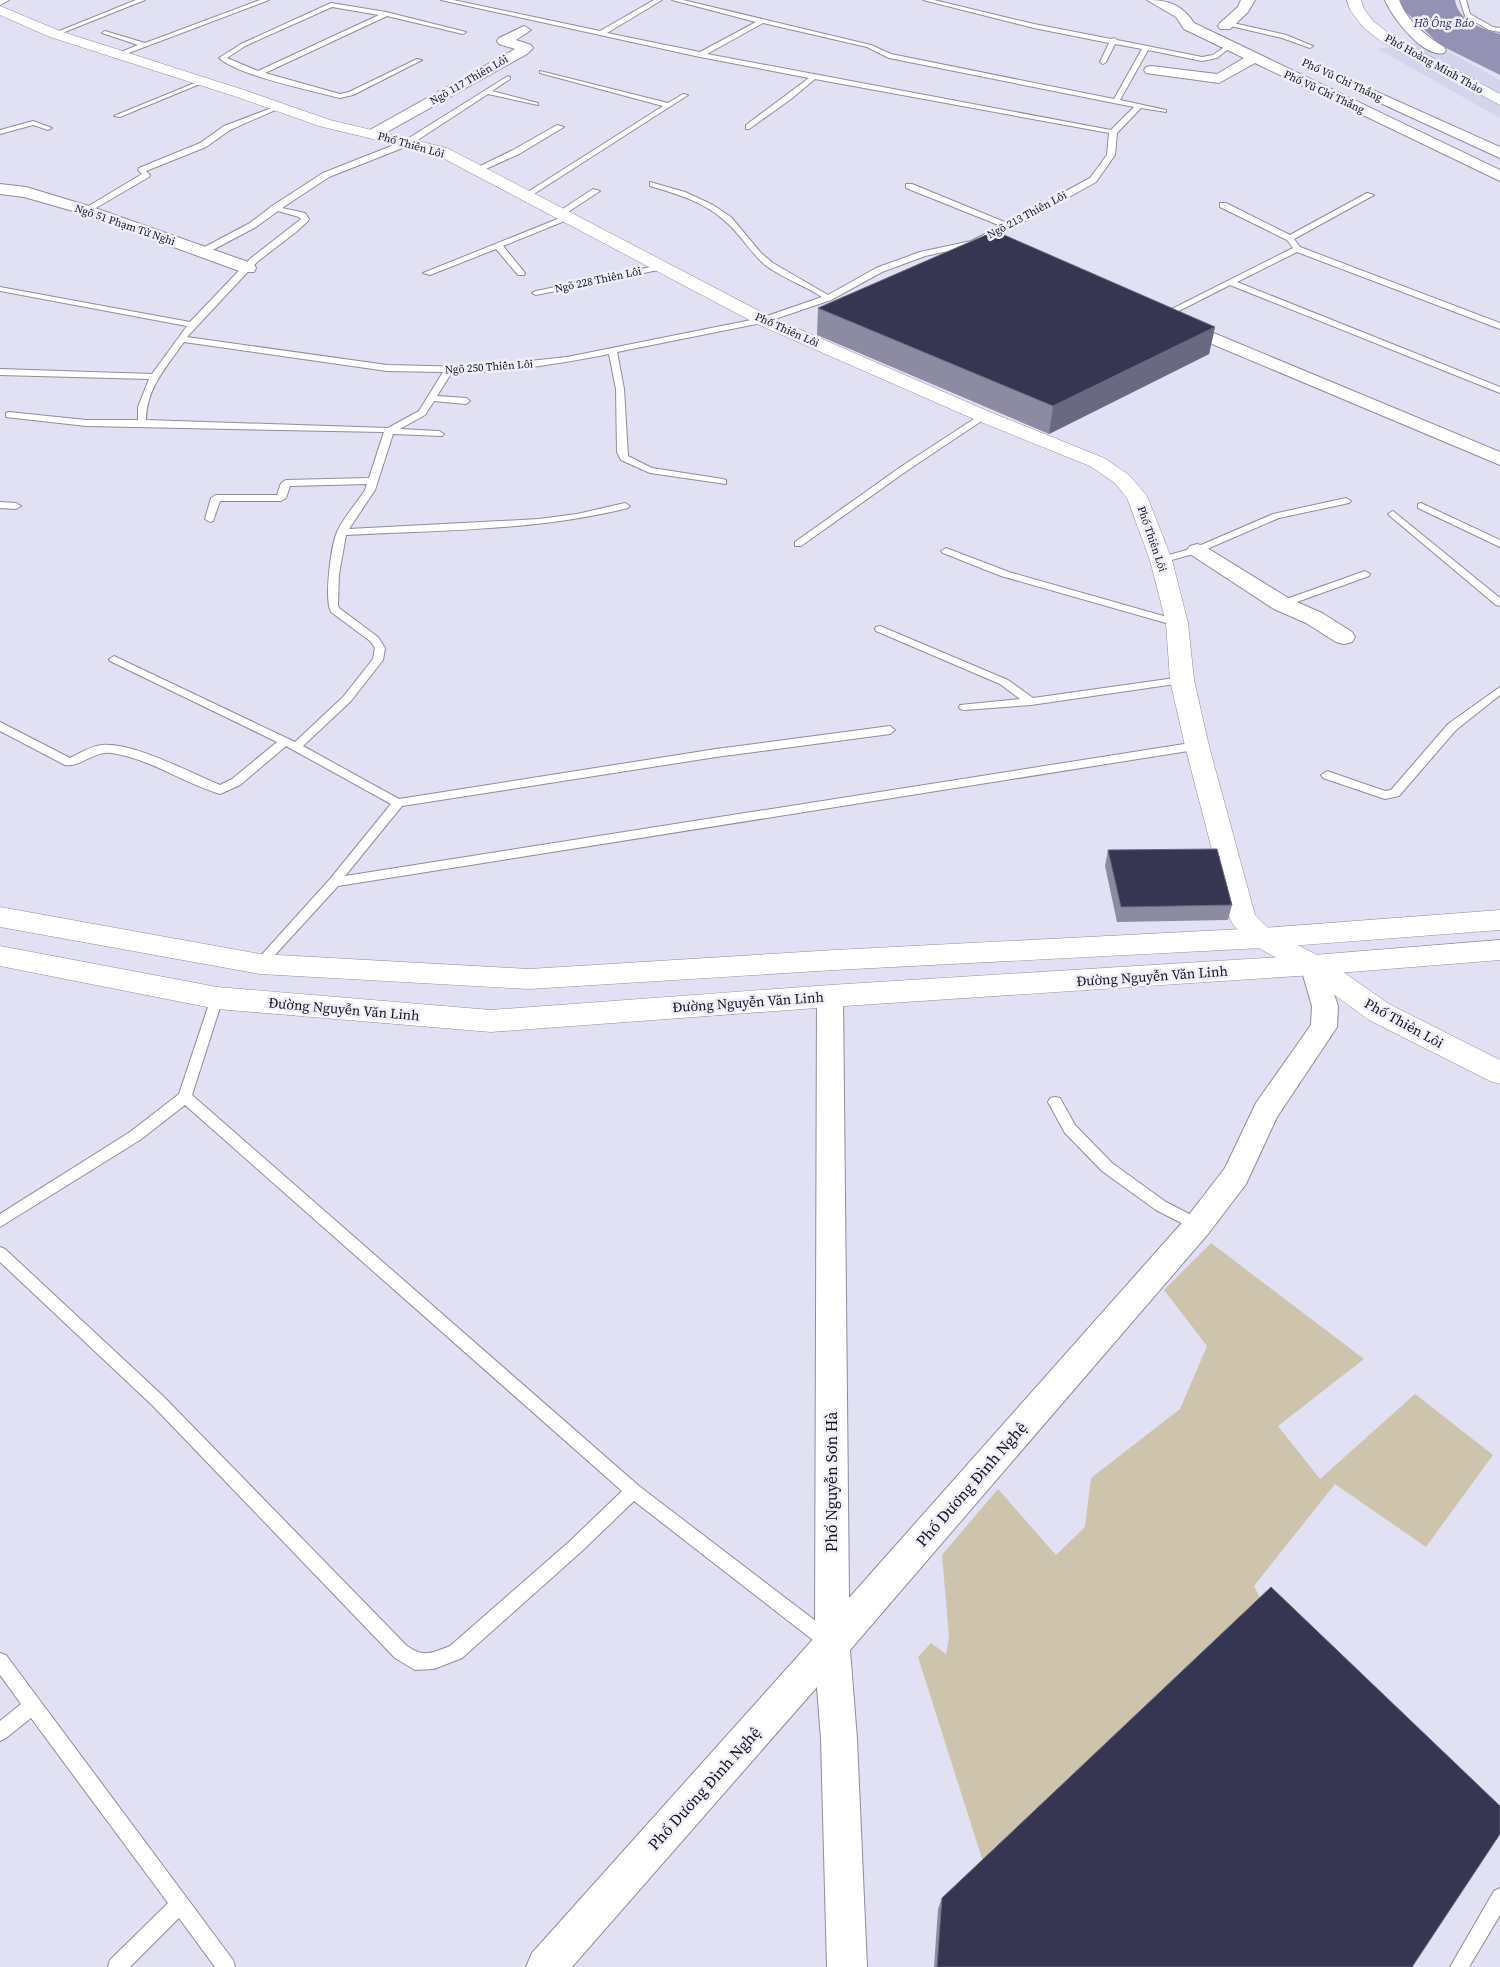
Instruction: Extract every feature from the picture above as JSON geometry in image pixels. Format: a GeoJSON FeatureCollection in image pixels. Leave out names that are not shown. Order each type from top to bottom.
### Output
{"type":"FeatureCollection","features":[{"type":"Feature","properties":{"kind":"main road","name":"Phố Hoàng Minh Thảo"},"geometry":{"type":"LineString","coordinates":[[1354,0],[1357,10],[1368,24],[1387,40],[1500,100]]}},
{"type":"Feature","properties":{"kind":"main road","name":"Phố Thiên Lôi"},"geometry":{"type":"LineString","coordinates":[[0,10],[55,34],[204,81],[325,123],[441,151],[762,320],[982,416],[1098,462],[1122,479],[1137,496],[1162,560],[1177,623],[1182,680],[1197,746],[1243,919],[1262,938],[1313,965],[1380,1012],[1500,1073]]}},
{"type":"Feature","properties":{"kind":"main road"},"geometry":{"type":"LineString","coordinates":[[0,917],[260,964],[529,979],[835,960],[1262,938],[1500,920]]}},
{"type":"Feature","properties":{"kind":"main road","name":"Đường Nguyễn Văn Linh"},"geometry":{"type":"LineString","coordinates":[[0,956],[217,998],[491,1021],[830,996],[1313,965],[1500,950]]}},
{"type":"Feature","properties":{"kind":"street"},"geometry":{"type":"LineString","coordinates":[[1219,23],[1248,0]]}},
{"type":"Feature","properties":{"kind":"street"},"geometry":{"type":"LineString","coordinates":[[1392,0],[1395,10],[1424,40],[1439,50]]}},
{"type":"Feature","properties":{"kind":"street","name":"Phố Vũ Chí Thắng"},"geometry":{"type":"LineString","coordinates":[[1159,1],[1181,14],[1188,26],[1498,174]]}},
{"type":"Feature","properties":{"kind":"street"},"geometry":{"type":"LineString","coordinates":[[1181,14],[1219,23],[1270,47]]}},
{"type":"Feature","properties":{"kind":"street","name":"Ngõ 117 Thiên Lôi"},"geometry":{"type":"LineString","coordinates":[[373,134],[522,51],[526,48],[504,41],[524,30]]}},
{"type":"Feature","properties":{"kind":"street"},"geometry":{"type":"LineString","coordinates":[[1151,70],[1220,79],[1253,58]]}},
{"type":"Feature","properties":{"kind":"street","name":"Phố Vũ Chi Thắng"},"geometry":{"type":"LineString","coordinates":[[1341,80],[1500,153]]}},
{"type":"Feature","properties":{"kind":"street","name":"Ngõ 51 Phạm Tử Nghi"},"geometry":{"type":"LineString","coordinates":[[0,189],[26,192],[86,210],[248,268]]}},
{"type":"Feature","properties":{"kind":"street"},"geometry":{"type":"LineString","coordinates":[[1158,315],[1500,459]]}},
{"type":"Feature","properties":{"kind":"street"},"geometry":{"type":"LineString","coordinates":[[1198,550],[1282,604],[1314,618],[1344,637]]}},
{"type":"Feature","properties":{"kind":"street","name":"Phố Dương Đình Nghệ"},"geometry":{"type":"LineString","coordinates":[[546,1967],[832,1644],[1198,1225],[1236,1176],[1266,1111],[1324,1027],[1325,1006],[1313,965]]}},
{"type":"Feature","properties":{"kind":"street","name":"Phố Nguyễn Sơn Hà"},"geometry":{"type":"LineString","coordinates":[[830,996],[832,1644],[851,1962]]}},
{"type":"Feature","properties":{"kind":"lane"},"geometry":{"type":"LineString","coordinates":[[55,34],[142,0]]}},
{"type":"Feature","properties":{"kind":"lane"},"geometry":{"type":"LineString","coordinates":[[118,55],[266,0]]}},
{"type":"Feature","properties":{"kind":"lane"},"geometry":{"type":"LineString","coordinates":[[339,0],[230,52],[222,58],[224,62],[334,95],[345,96],[419,60]]}},
{"type":"Feature","properties":{"kind":"lane"},"geometry":{"type":"LineString","coordinates":[[444,0],[700,55],[1113,132],[1140,105]]}},
{"type":"Feature","properties":{"kind":"lane"},"geometry":{"type":"LineString","coordinates":[[602,33],[659,0]]}},
{"type":"Feature","properties":{"kind":"lane"},"geometry":{"type":"LineString","coordinates":[[674,0],[869,46],[889,56],[1164,111]]}},
{"type":"Feature","properties":{"kind":"lane"},"geometry":{"type":"LineString","coordinates":[[926,0],[1034,26],[1114,40],[1145,49],[1202,59],[1215,57],[1229,46]]}},
{"type":"Feature","properties":{"kind":"lane"},"geometry":{"type":"LineString","coordinates":[[1463,0],[1467,15],[1492,29],[1500,30]]}},
{"type":"Feature","properties":{"kind":"lane"},"geometry":{"type":"LineString","coordinates":[[331,5],[386,14],[463,32]]}},
{"type":"Feature","properties":{"kind":"lane"},"geometry":{"type":"LineString","coordinates":[[260,73],[386,14]]}},
{"type":"Feature","properties":{"kind":"lane"},"geometry":{"type":"LineString","coordinates":[[700,55],[762,21]]}},
{"type":"Feature","properties":{"kind":"lane"},"geometry":{"type":"LineString","coordinates":[[1219,23],[1284,36],[1310,46]]}},
{"type":"Feature","properties":{"kind":"lane"},"geometry":{"type":"LineString","coordinates":[[105,33],[145,45]]}},
{"type":"Feature","properties":{"kind":"lane"},"geometry":{"type":"LineString","coordinates":[[1103,62],[1114,40]]}},
{"type":"Feature","properties":{"kind":"lane"},"geometry":{"type":"LineString","coordinates":[[1116,101],[1145,49]]}},
{"type":"Feature","properties":{"kind":"lane"},"geometry":{"type":"LineString","coordinates":[[542,72],[667,105]]}},
{"type":"Feature","properties":{"kind":"lane"},"geometry":{"type":"LineString","coordinates":[[749,127],[814,77]]}},
{"type":"Feature","properties":{"kind":"lane"},"geometry":{"type":"LineString","coordinates":[[202,252],[253,225],[275,208],[326,175],[407,143],[508,78]]}},
{"type":"Feature","properties":{"kind":"lane"},"geometry":{"type":"LineString","coordinates":[[118,116],[204,81]]}},
{"type":"Feature","properties":{"kind":"lane"},"geometry":{"type":"LineString","coordinates":[[487,92],[536,104]]}},
{"type":"Feature","properties":{"kind":"lane"},"geometry":{"type":"LineString","coordinates":[[526,197],[685,95]]}},
{"type":"Feature","properties":{"kind":"lane"},"geometry":{"type":"LineString","coordinates":[[86,210],[146,175],[142,170],[203,145],[228,128],[279,107]]}},
{"type":"Feature","properties":{"kind":"lane"},"geometry":{"type":"LineString","coordinates":[[0,132],[33,123],[48,128]]}},
{"type":"Feature","properties":{"kind":"lane"},"geometry":{"type":"LineString","coordinates":[[476,170],[516,152],[560,126]]}},
{"type":"Feature","properties":{"kind":"lane","name":"Ngõ 213 Thiên Lôi"},"geometry":{"type":"LineString","coordinates":[[762,320],[828,298],[879,270],[923,254],[973,243],[1008,226],[1093,180],[1111,156],[1113,132]]}},
{"type":"Feature","properties":{"kind":"lane"},"geometry":{"type":"LineString","coordinates":[[653,184],[711,206],[735,226],[763,259],[816,289],[828,298]]}},
{"type":"Feature","properties":{"kind":"lane"},"geometry":{"type":"LineString","coordinates":[[909,186],[1008,226]]}},
{"type":"Feature","properties":{"kind":"lane"},"geometry":{"type":"LineString","coordinates":[[428,273],[563,216],[596,191]]}},
{"type":"Feature","properties":{"kind":"lane"},"geometry":{"type":"LineString","coordinates":[[1290,238],[1370,195]]}},
{"type":"Feature","properties":{"kind":"lane"},"geometry":{"type":"LineString","coordinates":[[1223,205],[1290,238],[1297,249],[1500,326]]}},
{"type":"Feature","properties":{"kind":"lane"},"geometry":{"type":"LineString","coordinates":[[142,423],[142,407],[154,377],[192,325],[263,251],[292,232],[305,219],[302,214],[275,208]]}},
{"type":"Feature","properties":{"kind":"lane"},"geometry":{"type":"LineString","coordinates":[[973,243],[982,247]]}},
{"type":"Feature","properties":{"kind":"lane"},"geometry":{"type":"LineString","coordinates":[[497,245],[521,273]]}},
{"type":"Feature","properties":{"kind":"lane"},"geometry":{"type":"LineString","coordinates":[[1158,315],[1297,249]]}},
{"type":"Feature","properties":{"kind":"lane","name":"Ngõ 228 Thiên Lôi"},"geometry":{"type":"LineString","coordinates":[[536,292],[660,267]]}},
{"type":"Feature","properties":{"kind":"lane"},"geometry":{"type":"LineString","coordinates":[[1229,282],[1500,390]]}},
{"type":"Feature","properties":{"kind":"lane"},"geometry":{"type":"LineString","coordinates":[[0,289],[192,325]]}},
{"type":"Feature","properties":{"kind":"lane","name":"Ngõ 250 Thiên Lôi"},"geometry":{"type":"LineString","coordinates":[[183,339],[387,368],[471,370],[567,360],[762,320]]}},
{"type":"Feature","properties":{"kind":"lane"},"geometry":{"type":"LineString","coordinates":[[613,351],[620,389],[622,452],[624,458],[650,470],[723,482]]}},
{"type":"Feature","properties":{"kind":"lane"},"geometry":{"type":"LineString","coordinates":[[296,747],[347,699],[378,660],[380,648],[374,639],[335,610],[333,605],[334,574],[342,532],[370,490],[388,431],[422,413],[449,370]]}},
{"type":"Feature","properties":{"kind":"lane"},"geometry":{"type":"LineString","coordinates":[[0,372],[154,377]]}},
{"type":"Feature","properties":{"kind":"lane"},"geometry":{"type":"LineString","coordinates":[[433,398],[466,401]]}},
{"type":"Feature","properties":{"kind":"lane"},"geometry":{"type":"LineString","coordinates":[[10,415],[86,423],[266,426],[301,429],[383,429],[388,431],[438,434]]}},
{"type":"Feature","properties":{"kind":"lane"},"geometry":{"type":"LineString","coordinates":[[798,544],[982,416]]}},
{"type":"Feature","properties":{"kind":"lane"},"geometry":{"type":"LineString","coordinates":[[210,519],[216,498],[281,498],[286,483],[373,481]]}},
{"type":"Feature","properties":{"kind":"lane"},"geometry":{"type":"LineString","coordinates":[[1162,560],[1198,550],[1276,516],[1346,501]]}},
{"type":"Feature","properties":{"kind":"lane"},"geometry":{"type":"LineString","coordinates":[[0,505],[16,506]]}},
{"type":"Feature","properties":{"kind":"lane"},"geometry":{"type":"LineString","coordinates":[[342,532],[538,522],[578,517],[625,506]]}},
{"type":"Feature","properties":{"kind":"lane"},"geometry":{"type":"LineString","coordinates":[[1421,506],[1500,544]]}},
{"type":"Feature","properties":{"kind":"lane"},"geometry":{"type":"LineString","coordinates":[[1393,514],[1500,603]]}},
{"type":"Feature","properties":{"kind":"lane"},"geometry":{"type":"LineString","coordinates":[[946,551],[1005,574],[1177,623]]}},
{"type":"Feature","properties":{"kind":"lane"},"geometry":{"type":"LineString","coordinates":[[1282,604],[1365,574]]}},
{"type":"Feature","properties":{"kind":"lane"},"geometry":{"type":"LineString","coordinates":[[880,628],[1004,682],[1031,702]]}},
{"type":"Feature","properties":{"kind":"lane"},"geometry":{"type":"LineString","coordinates":[[114,659],[285,741],[398,803],[716,753],[890,730]]}},
{"type":"Feature","properties":{"kind":"lane"},"geometry":{"type":"LineString","coordinates":[[964,707],[1031,702],[1182,680]]}},
{"type":"Feature","properties":{"kind":"lane"},"geometry":{"type":"LineString","coordinates":[[1327,775],[1385,795],[1395,793],[1452,727],[1500,690]]}},
{"type":"Feature","properties":{"kind":"lane"},"geometry":{"type":"LineString","coordinates":[[0,726],[69,762],[101,749],[120,750],[161,764],[220,790],[236,782],[285,741]]}},
{"type":"Feature","properties":{"kind":"lane"},"geometry":{"type":"LineString","coordinates":[[334,882],[1197,746]]}},
{"type":"Feature","properties":{"kind":"lane"},"geometry":{"type":"LineString","coordinates":[[260,964],[334,882],[398,803]]}},
{"type":"Feature","properties":{"kind":"lane"},"geometry":{"type":"LineString","coordinates":[[0,1221],[135,1136],[185,1096],[217,998]]}},
{"type":"Feature","properties":{"kind":"lane"},"geometry":{"type":"LineString","coordinates":[[185,1096],[633,1491],[832,1644]]}},
{"type":"Feature","properties":{"kind":"lane"},"geometry":{"type":"LineString","coordinates":[[1055,1102],[1070,1129],[1107,1167],[1160,1206],[1198,1225]]}},
{"type":"Feature","properties":{"kind":"lane"},"geometry":{"type":"LineString","coordinates":[[0,1253],[158,1401],[401,1652],[415,1662],[434,1661],[456,1652],[576,1546],[633,1491]]}},
{"type":"Feature","properties":{"kind":"lane"},"geometry":{"type":"LineString","coordinates":[[0,1661],[226,1967]]}},
{"type":"Feature","properties":{"kind":"lane"},"geometry":{"type":"LineString","coordinates":[[0,1732],[34,1705]]}},
{"type":"Feature","properties":{"kind":"lane"},"geometry":{"type":"LineString","coordinates":[[1459,1967],[1500,1897]]}},
{"type":"Feature","properties":{"kind":"lane"},"geometry":{"type":"LineString","coordinates":[[117,1967],[180,1904]]}},
{"type":"Feature","properties":{"kind":"shaded area"},"geometry":{"type":"Polygon","coordinates":[[[1429,41],[1500,80],[1500,118],[1378,49],[1429,41]]]}},
{"type":"Feature","properties":{"kind":"shaded area"},"geometry":{"type":"Polygon","coordinates":[[[1211,1243],[1364,1359],[1278,1426],[1320,1479],[1415,1394],[1493,1455],[1426,1547],[1335,1484],[1254,1586],[1262,1602],[984,1865],[918,1657],[931,1643],[946,1654],[949,1637],[942,1555],[998,1489],[1056,1555],[1085,1527],[1091,1478],[1180,1409],[1207,1346],[1164,1290],[1211,1243]]]}},
{"type":"Feature","properties":{"kind":"water","name":"Hồ Ông Báo"},"geometry":{"type":"Polygon","coordinates":[[[1398,0],[1455,0],[1457,7],[1466,19],[1479,27],[1500,34],[1500,75],[1440,45],[1404,10],[1398,0]]]}},
{"type":"Feature","properties":{"kind":"building"},"geometry":{"type":"Polygon","coordinates":[[[995,231],[1215,327],[1053,406],[818,308],[995,231]]]}},
{"type":"Feature","properties":{"kind":"building"},"geometry":{"type":"Polygon","coordinates":[[[1217,849],[1232,905],[1121,907],[1108,850],[1217,849]]]}},
{"type":"Feature","properties":{"kind":"building"},"geometry":{"type":"Polygon","coordinates":[[[1271,1587],[1500,1806],[1500,1834],[1412,1967],[937,1967],[942,1898],[1271,1587]]]}}]}
